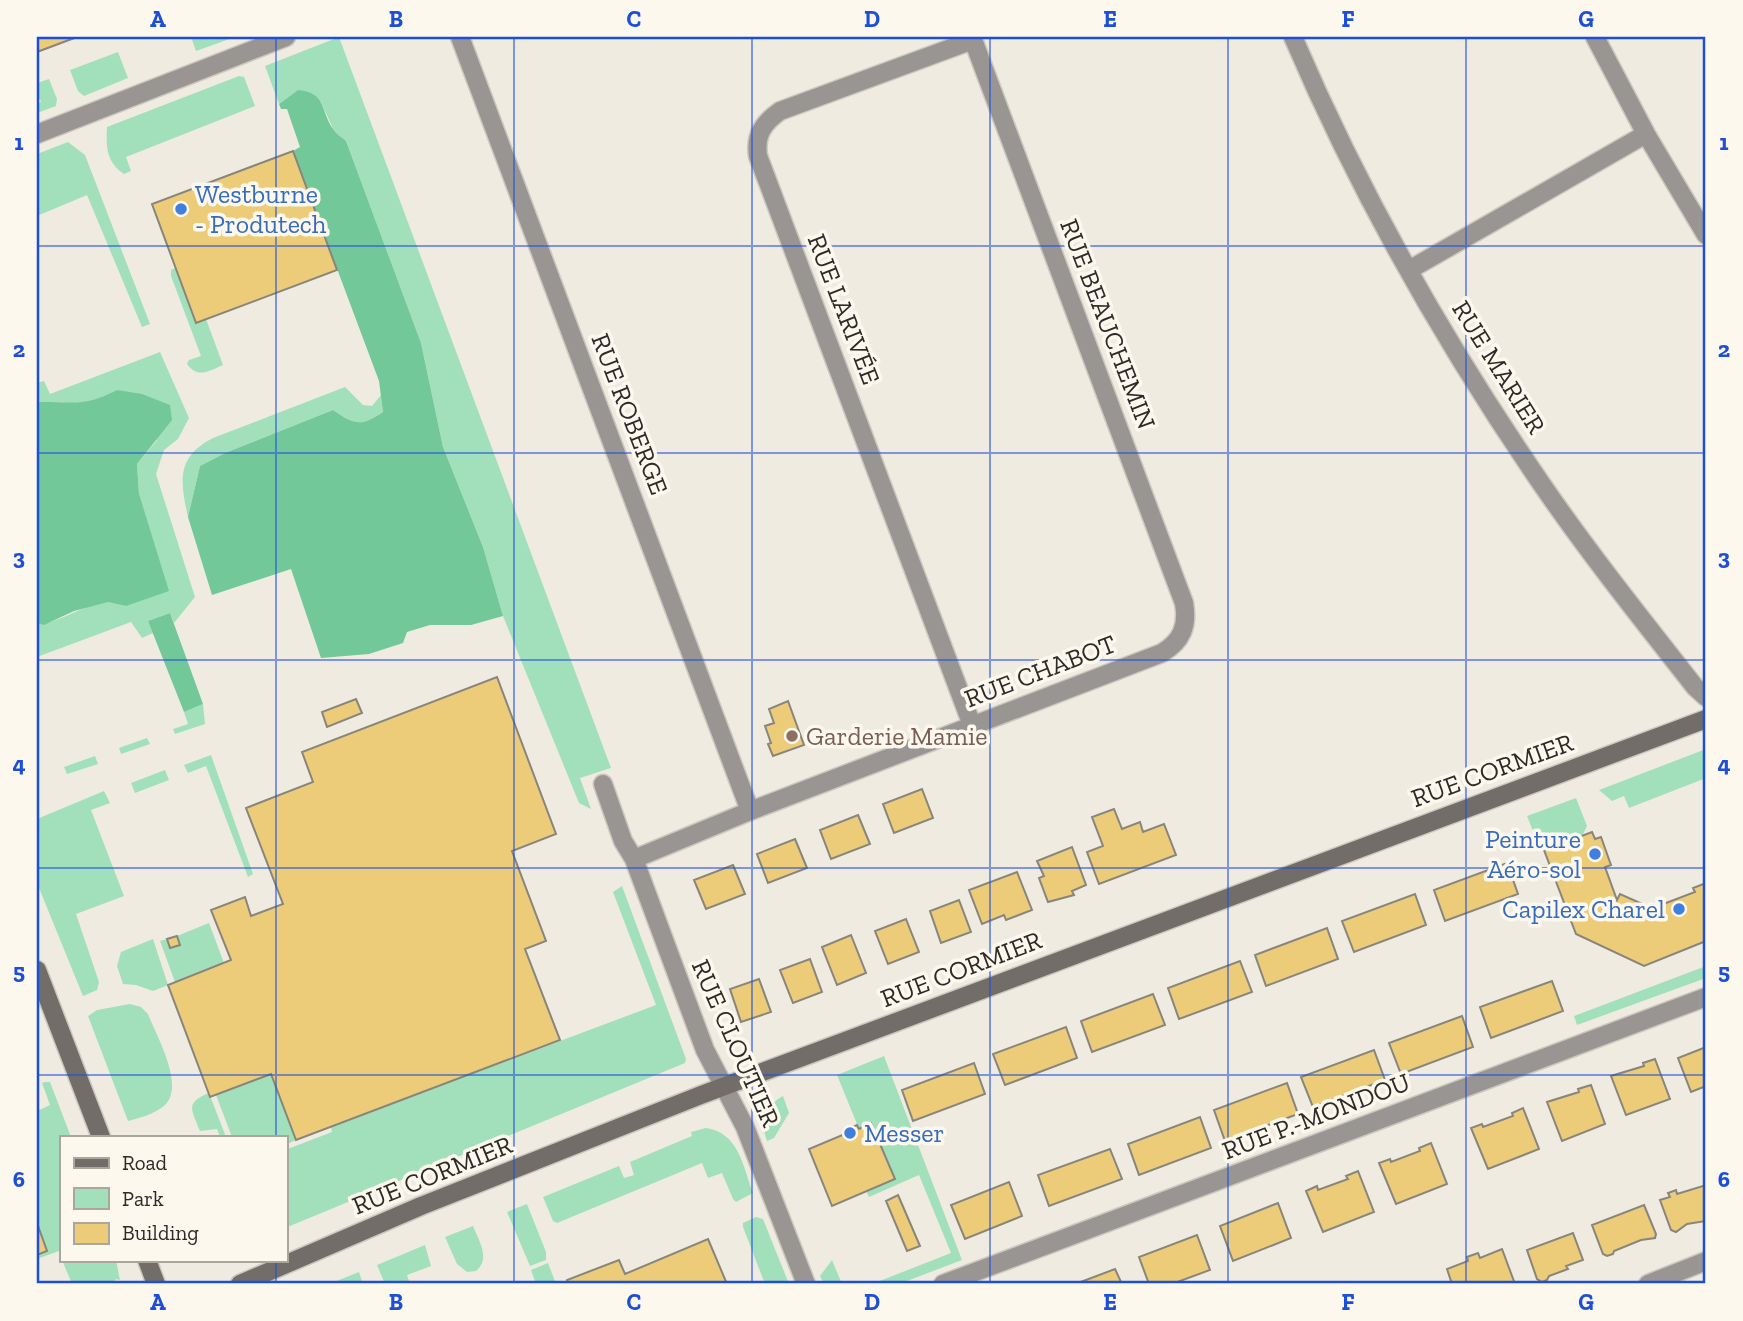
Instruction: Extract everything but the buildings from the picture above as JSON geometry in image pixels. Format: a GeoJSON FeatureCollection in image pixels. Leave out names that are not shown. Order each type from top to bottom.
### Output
{"type":"FeatureCollection","features":[{"type":"Feature","properties":{"kind":"street"},"geometry":{"type":"LineString","coordinates":[[37,134],[286,37]]}},
{"type":"Feature","properties":{"kind":"street","name":"RUE ROBERGE"},"geometry":{"type":"LineString","coordinates":[[460,37],[750,811]]}},
{"type":"Feature","properties":{"kind":"street","name":"RUE MARIER"},"geometry":{"type":"LineString","coordinates":[[1293,37],[1353,170],[1479,387],[1547,491],[1695,687],[1706,697]]}},
{"type":"Feature","properties":{"kind":"street"},"geometry":{"type":"LineString","coordinates":[[1595,37],[1646,134],[1706,235]]}},
{"type":"Feature","properties":{"kind":"street","name":"RUE BEAUCHEMIN"},"geometry":{"type":"LineString","coordinates":[[972,38],[1184,603],[1186,613],[1183,631]]}},
{"type":"Feature","properties":{"kind":"street","name":"RUE LARIVÉE"},"geometry":{"type":"LineString","coordinates":[[972,38],[780,111],[762,126],[757,146],[763,169],[972,725]]}},
{"type":"Feature","properties":{"kind":"street"},"geometry":{"type":"LineString","coordinates":[[1409,270],[1646,134]]}},
{"type":"Feature","properties":{"kind":"street","name":"RUE CHABOT"},"geometry":{"type":"LineString","coordinates":[[634,859],[750,811],[1162,653],[1172,647],[1183,631]]}},
{"type":"Feature","properties":{"kind":"street","name":"RUE CORMIER"},"geometry":{"type":"LineString","coordinates":[[240,1284],[421,1206],[723,1087],[1706,719]]}},
{"type":"Feature","properties":{"kind":"street","name":"RUE CLOUTIER"},"geometry":{"type":"LineString","coordinates":[[603,784],[705,1050],[745,1127],[806,1284]]}},
{"type":"Feature","properties":{"kind":"street"},"geometry":{"type":"LineString","coordinates":[[37,970],[101,1136]]}},
{"type":"Feature","properties":{"kind":"street","name":"RUE P.-MONDOU"},"geometry":{"type":"LineString","coordinates":[[943,1284],[1706,997]]}},
{"type":"Feature","properties":{"kind":"street"},"geometry":{"type":"LineString","coordinates":[[1648,1284],[1689,1277],[1706,1261]]}},
{"type":"Feature","properties":{"kind":"street"},"geometry":{"type":"LineString","coordinates":[[148,1262],[156,1284]]}},
{"type":"Feature","properties":{"kind":"green space"},"geometry":{"type":"Polygon","coordinates":[[[191,37],[235,37],[196,51],[191,37]]]}},
{"type":"Feature","properties":{"kind":"green space"},"geometry":{"type":"Polygon","coordinates":[[[339,37],[611,768],[580,778],[591,809],[579,803],[503,616],[483,547],[443,447],[421,343],[346,141],[334,131],[321,102],[298,90],[279,104],[265,66],[339,37]]]}},
{"type":"Feature","properties":{"kind":"green space"},"geometry":{"type":"Polygon","coordinates":[[[118,52],[128,78],[84,96],[78,91],[70,70],[118,52]]]}},
{"type":"Feature","properties":{"kind":"green space"},"geometry":{"type":"Polygon","coordinates":[[[239,76],[244,77],[255,106],[126,157],[131,171],[124,174],[110,159],[107,127],[239,76]]]}},
{"type":"Feature","properties":{"kind":"green space"},"geometry":{"type":"Polygon","coordinates":[[[49,79],[57,99],[56,106],[37,113],[37,106],[41,101],[37,96],[37,83],[49,79]]]}},
{"type":"Feature","properties":{"kind":"green space"},"geometry":{"type":"Polygon","coordinates":[[[298,90],[318,99],[333,129],[346,141],[421,343],[443,447],[483,547],[503,616],[471,625],[430,625],[407,632],[403,643],[369,654],[321,658],[291,569],[212,595],[188,517],[200,466],[225,453],[333,410],[358,422],[369,420],[383,412],[379,381],[293,151],[300,147],[287,109],[281,109],[279,104],[298,90]]]}},
{"type":"Feature","properties":{"kind":"green space"},"geometry":{"type":"Polygon","coordinates":[[[68,142],[85,155],[150,324],[142,327],[87,195],[37,216],[37,154],[68,142]]]}},
{"type":"Feature","properties":{"kind":"green space"},"geometry":{"type":"Polygon","coordinates":[[[175,268],[196,323],[206,319],[223,365],[200,372],[191,369],[187,364],[189,360],[201,356],[171,276],[171,270],[175,268]]]}},
{"type":"Feature","properties":{"kind":"green space"},"geometry":{"type":"Polygon","coordinates":[[[160,352],[189,418],[178,439],[164,450],[156,474],[195,597],[174,623],[170,613],[148,621],[153,633],[142,638],[131,622],[37,657],[37,623],[52,621],[100,603],[110,602],[126,606],[139,494],[137,464],[157,440],[118,390],[86,402],[37,402],[37,383],[44,381],[50,394],[160,352]]]}},
{"type":"Feature","properties":{"kind":"green space"},"geometry":{"type":"Polygon","coordinates":[[[345,387],[363,405],[372,406],[381,395],[383,412],[369,421],[358,423],[333,410],[225,453],[200,466],[188,517],[183,492],[184,471],[192,453],[201,445],[345,387]]]}},
{"type":"Feature","properties":{"kind":"green space"},"geometry":{"type":"Polygon","coordinates":[[[117,390],[142,394],[170,405],[172,420],[137,464],[139,494],[169,591],[126,606],[108,602],[74,611],[44,625],[37,623],[37,402],[86,401],[117,390]]]}},
{"type":"Feature","properties":{"kind":"green space"},"geometry":{"type":"Polygon","coordinates":[[[170,613],[203,704],[184,712],[148,621],[170,613]]]}},
{"type":"Feature","properties":{"kind":"green space"},"geometry":{"type":"Polygon","coordinates":[[[203,704],[205,724],[175,734],[173,729],[188,724],[184,712],[203,704]]]}},
{"type":"Feature","properties":{"kind":"green space"},"geometry":{"type":"Polygon","coordinates":[[[147,738],[150,744],[121,754],[119,748],[147,738]]]}},
{"type":"Feature","properties":{"kind":"green space"},"geometry":{"type":"Polygon","coordinates":[[[1706,749],[1706,778],[1629,808],[1624,796],[1612,801],[1599,790],[1706,749]]]}},
{"type":"Feature","properties":{"kind":"green space"},"geometry":{"type":"Polygon","coordinates":[[[211,755],[253,874],[248,877],[206,766],[188,773],[184,765],[211,755]]]}},
{"type":"Feature","properties":{"kind":"green space"},"geometry":{"type":"Polygon","coordinates":[[[95,756],[98,764],[67,774],[64,767],[95,756]]]}},
{"type":"Feature","properties":{"kind":"green space"},"geometry":{"type":"Polygon","coordinates":[[[165,770],[169,780],[135,793],[131,783],[165,770]]]}},
{"type":"Feature","properties":{"kind":"green space"},"geometry":{"type":"Polygon","coordinates":[[[104,791],[110,803],[91,810],[124,896],[76,914],[99,982],[97,990],[83,996],[37,883],[37,819],[104,791]]]}},
{"type":"Feature","properties":{"kind":"green space"},"geometry":{"type":"Polygon","coordinates":[[[1576,798],[1587,826],[1582,836],[1556,845],[1543,839],[1543,844],[1549,848],[1544,850],[1539,846],[1527,816],[1576,798]]]}},
{"type":"Feature","properties":{"kind":"green space"},"geometry":{"type":"Polygon","coordinates":[[[622,886],[686,1059],[685,1063],[287,1227],[287,1149],[332,1132],[331,1127],[656,1005],[613,892],[622,886]]]}},
{"type":"Feature","properties":{"kind":"green space"},"geometry":{"type":"Polygon","coordinates":[[[209,923],[224,963],[175,982],[160,941],[167,939],[171,948],[180,945],[177,936],[209,923]]]}},
{"type":"Feature","properties":{"kind":"green space"},"geometry":{"type":"Polygon","coordinates":[[[153,939],[168,985],[153,991],[123,984],[117,966],[121,952],[153,939]]]}},
{"type":"Feature","properties":{"kind":"green space"},"geometry":{"type":"Polygon","coordinates":[[[1706,966],[1706,978],[1577,1025],[1574,1016],[1706,966]]]}},
{"type":"Feature","properties":{"kind":"green space"},"geometry":{"type":"Polygon","coordinates":[[[130,1004],[141,1007],[148,1014],[168,1062],[172,1087],[170,1098],[164,1106],[128,1121],[88,1016],[97,1010],[130,1004]]]}},
{"type":"Feature","properties":{"kind":"green space"},"geometry":{"type":"Polygon","coordinates":[[[884,1056],[962,1260],[899,1284],[872,1284],[951,1253],[919,1175],[869,1197],[866,1191],[895,1178],[871,1124],[859,1129],[837,1075],[884,1056]]]}},
{"type":"Feature","properties":{"kind":"green space"},"geometry":{"type":"Polygon","coordinates":[[[271,1074],[296,1140],[287,1144],[287,1136],[232,1136],[216,1095],[271,1074]]]}},
{"type":"Feature","properties":{"kind":"green space"},"geometry":{"type":"Polygon","coordinates":[[[50,1082],[71,1136],[60,1136],[60,1254],[59,1251],[37,1259],[37,1255],[47,1251],[37,1223],[37,1111],[50,1105],[42,1083],[50,1082]]]}},
{"type":"Feature","properties":{"kind":"green space"},"geometry":{"type":"Polygon","coordinates":[[[209,1093],[226,1136],[220,1136],[217,1129],[200,1131],[192,1108],[201,1097],[209,1093]]]}},
{"type":"Feature","properties":{"kind":"green space"},"geometry":{"type":"Polygon","coordinates":[[[783,1096],[789,1113],[774,1138],[767,1141],[765,1115],[783,1096]]]}},
{"type":"Feature","properties":{"kind":"green space"},"geometry":{"type":"Polygon","coordinates":[[[706,1128],[726,1136],[733,1144],[753,1193],[736,1202],[722,1173],[708,1178],[702,1163],[557,1223],[553,1221],[543,1197],[619,1166],[624,1178],[634,1175],[630,1162],[692,1136],[691,1132],[706,1128]]]}},
{"type":"Feature","properties":{"kind":"green space"},"geometry":{"type":"Polygon","coordinates":[[[527,1204],[546,1252],[546,1260],[530,1266],[507,1212],[527,1204]]]}},
{"type":"Feature","properties":{"kind":"green space"},"geometry":{"type":"Polygon","coordinates":[[[756,1217],[763,1219],[789,1284],[765,1284],[743,1227],[743,1223],[756,1217]]]}},
{"type":"Feature","properties":{"kind":"green space"},"geometry":{"type":"Polygon","coordinates":[[[473,1226],[483,1261],[476,1271],[467,1272],[457,1264],[445,1237],[473,1226]]]}},
{"type":"Feature","properties":{"kind":"green space"},"geometry":{"type":"Polygon","coordinates":[[[425,1245],[431,1266],[407,1275],[410,1284],[385,1284],[377,1265],[425,1245]]]}},
{"type":"Feature","properties":{"kind":"green space"},"geometry":{"type":"Polygon","coordinates":[[[832,1260],[842,1284],[824,1284],[820,1276],[832,1260]]]}},
{"type":"Feature","properties":{"kind":"green space"},"geometry":{"type":"Polygon","coordinates":[[[63,1262],[116,1262],[120,1280],[116,1279],[114,1284],[72,1284],[63,1262]]]}},
{"type":"Feature","properties":{"kind":"green space"},"geometry":{"type":"Polygon","coordinates":[[[548,1263],[556,1284],[536,1284],[531,1270],[548,1263]]]}},
{"type":"Feature","properties":{"kind":"green space"},"geometry":{"type":"Polygon","coordinates":[[[359,1272],[363,1284],[329,1284],[359,1272]]]}},
{"type":"Feature","properties":{"kind":"place","name":"Westburne - Produtech"},"geometry":{"type":"Point","coordinates":[181,209]}},
{"type":"Feature","properties":{"kind":"place","name":"Garderie Mamie"},"geometry":{"type":"Point","coordinates":[792,736]}},
{"type":"Feature","properties":{"kind":"place","name":"Peinture Aéro-sol"},"geometry":{"type":"Point","coordinates":[1595,854]}},
{"type":"Feature","properties":{"kind":"place","name":"Capilex Charel"},"geometry":{"type":"Point","coordinates":[1679,909]}},
{"type":"Feature","properties":{"kind":"place","name":"Messer"},"geometry":{"type":"Point","coordinates":[850,1133]}}]}
